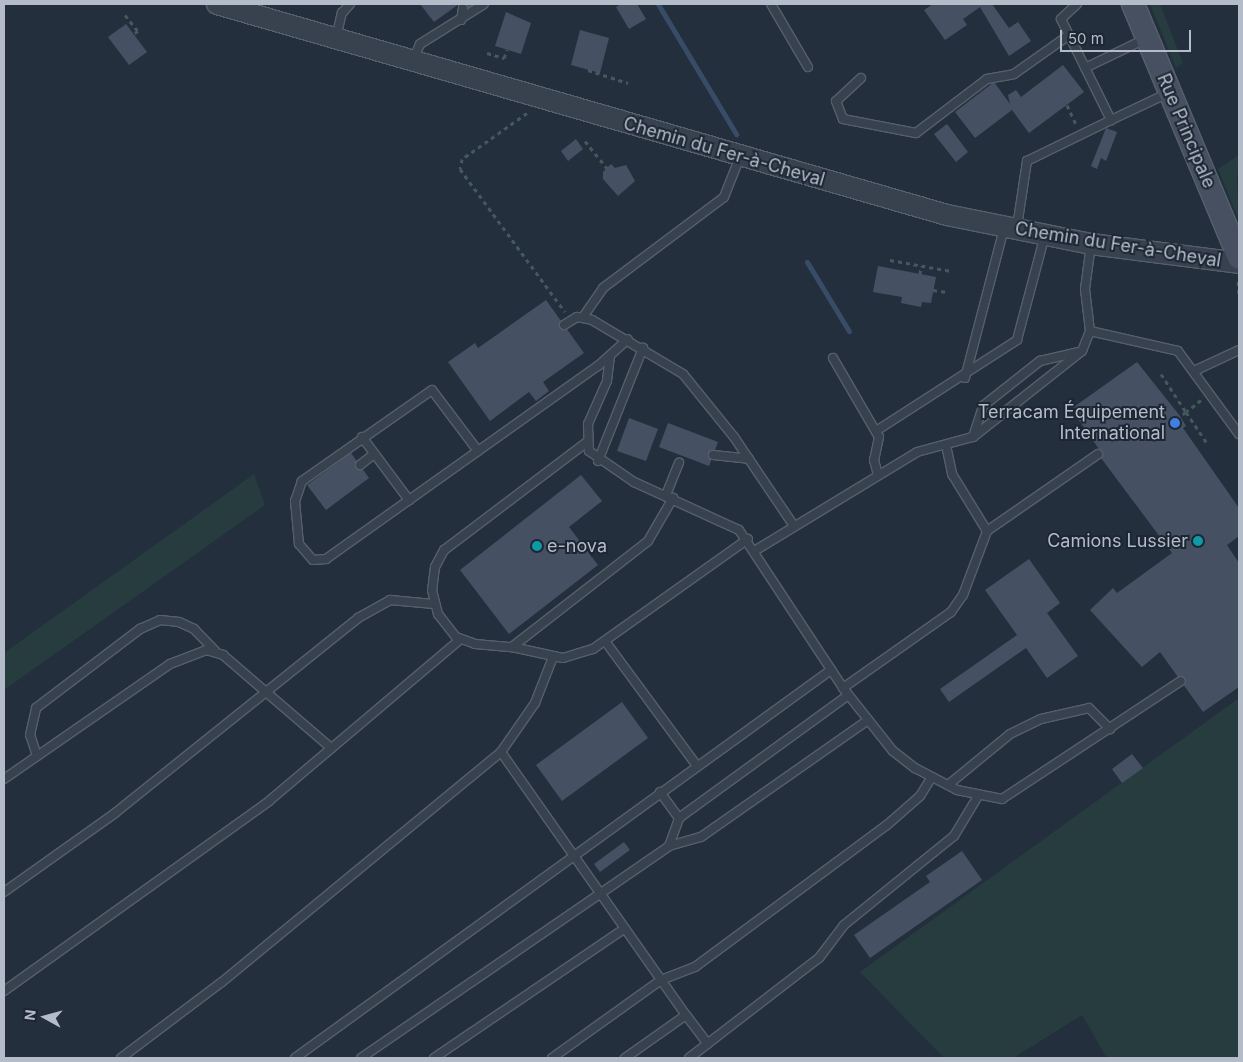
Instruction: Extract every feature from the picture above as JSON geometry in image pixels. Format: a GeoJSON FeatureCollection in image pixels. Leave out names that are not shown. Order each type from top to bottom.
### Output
{"type":"FeatureCollection","features":[{"type":"Feature","properties":{"kind":"main road","name":"Rue Principale"},"geometry":{"type":"LineString","coordinates":[[1133,4],[1239,258]]}},
{"type":"Feature","properties":{"kind":"street","name":"Chemin du Fer-à-Cheval"},"geometry":{"type":"LineString","coordinates":[[218,4],[740,157],[1010,229],[1092,244],[1239,263]]}},
{"type":"Feature","properties":{"kind":"lane"},"geometry":{"type":"LineString","coordinates":[[336,38],[342,13],[350,4]]}},
{"type":"Feature","properties":{"kind":"lane"},"geometry":{"type":"LineString","coordinates":[[412,61],[420,44],[484,4]]}},
{"type":"Feature","properties":{"kind":"lane"},"geometry":{"type":"LineString","coordinates":[[771,4],[808,67]]}},
{"type":"Feature","properties":{"kind":"lane"},"geometry":{"type":"LineString","coordinates":[[1077,4],[1061,19],[1111,120]]}},
{"type":"Feature","properties":{"kind":"lane"},"geometry":{"type":"LineString","coordinates":[[461,20],[463,8]]}},
{"type":"Feature","properties":{"kind":"lane"},"geometry":{"type":"LineString","coordinates":[[861,78],[836,101],[843,119],[906,134],[934,122],[987,80],[1014,74],[1069,35]]}},
{"type":"Feature","properties":{"kind":"lane"},"geometry":{"type":"LineString","coordinates":[[1085,68],[1147,39]]}},
{"type":"Feature","properties":{"kind":"lane"},"geometry":{"type":"LineString","coordinates":[[965,378],[1010,229],[1027,161],[1169,92]]}},
{"type":"Feature","properties":{"kind":"lane"},"geometry":{"type":"LineString","coordinates":[[934,122],[940,129]]}},
{"type":"Feature","properties":{"kind":"lane"},"geometry":{"type":"LineString","coordinates":[[583,317],[603,288],[724,197],[740,157]]}},
{"type":"Feature","properties":{"kind":"lane"},"geometry":{"type":"LineString","coordinates":[[876,431],[965,378],[1018,340],[1045,236]]}},
{"type":"Feature","properties":{"kind":"lane"},"geometry":{"type":"LineString","coordinates":[[756,550],[925,448],[946,445],[973,437],[1082,351],[1090,331],[1085,289],[1092,244]]}},
{"type":"Feature","properties":{"kind":"lane"},"geometry":{"type":"LineString","coordinates":[[564,325],[571,320],[583,317],[643,348],[698,389],[749,459],[794,526]]}},
{"type":"Feature","properties":{"kind":"lane"},"geometry":{"type":"LineString","coordinates":[[1090,331],[1168,346],[1184,356],[1238,432]]}},
{"type":"Feature","properties":{"kind":"lane"},"geometry":{"type":"LineString","coordinates":[[478,451],[432,390],[311,471],[299,486],[295,501],[304,552],[313,560],[326,559],[478,451],[610,356],[628,339]]}},
{"type":"Feature","properties":{"kind":"lane"},"geometry":{"type":"LineString","coordinates":[[598,461],[643,348]]}},
{"type":"Feature","properties":{"kind":"lane"},"geometry":{"type":"LineString","coordinates":[[1194,371],[1239,350]]}},
{"type":"Feature","properties":{"kind":"lane"},"geometry":{"type":"LineString","coordinates":[[973,437],[983,406],[990,400],[1040,361],[1082,351]]}},
{"type":"Feature","properties":{"kind":"lane"},"geometry":{"type":"LineString","coordinates":[[610,356],[607,380],[588,424],[587,442],[598,461],[670,497],[724,519],[748,539],[848,695],[893,751],[932,776],[948,785],[992,800],[1012,795],[1181,681]]}},
{"type":"Feature","properties":{"kind":"lane"},"geometry":{"type":"LineString","coordinates":[[833,358],[876,431],[878,475]]}},
{"type":"Feature","properties":{"kind":"lane"},"geometry":{"type":"LineString","coordinates":[[362,437],[409,500]]}},
{"type":"Feature","properties":{"kind":"lane"},"geometry":{"type":"LineString","coordinates":[[587,442],[444,550],[433,577],[434,604],[443,622],[461,639],[512,647],[553,657],[580,655],[605,641],[748,539]]}},
{"type":"Feature","properties":{"kind":"lane"},"geometry":{"type":"LineString","coordinates":[[946,445],[952,474],[987,531]]}},
{"type":"Feature","properties":{"kind":"lane"},"geometry":{"type":"LineString","coordinates":[[360,465],[374,454]]}},
{"type":"Feature","properties":{"kind":"lane"},"geometry":{"type":"LineString","coordinates":[[843,688],[951,612],[963,595],[987,531],[1098,454]]}},
{"type":"Feature","properties":{"kind":"lane"},"geometry":{"type":"LineString","coordinates":[[713,455],[749,459]]}},
{"type":"Feature","properties":{"kind":"lane"},"geometry":{"type":"LineString","coordinates":[[512,647],[648,541],[670,497],[679,463]]}},
{"type":"Feature","properties":{"kind":"lane"},"geometry":{"type":"LineString","coordinates":[[4,892],[115,813],[264,692],[379,604],[402,599],[434,604]]}},
{"type":"Feature","properties":{"kind":"lane"},"geometry":{"type":"LineString","coordinates":[[37,756],[30,734],[36,708],[140,629],[160,620],[179,622],[194,629],[215,651],[331,748]]}},
{"type":"Feature","properties":{"kind":"lane"},"geometry":{"type":"LineString","coordinates":[[4,991],[270,801],[461,639]]}},
{"type":"Feature","properties":{"kind":"lane"},"geometry":{"type":"LineString","coordinates":[[605,641],[697,766]]}},
{"type":"Feature","properties":{"kind":"lane"},"geometry":{"type":"LineString","coordinates":[[4,779],[170,664],[196,652],[215,651]]}},
{"type":"Feature","properties":{"kind":"lane"},"geometry":{"type":"LineString","coordinates":[[121,1058],[222,982],[501,752],[535,703],[553,657]]}},
{"type":"Feature","properties":{"kind":"lane"},"geometry":{"type":"LineString","coordinates":[[295,1058],[831,670]]}},
{"type":"Feature","properties":{"kind":"lane"},"geometry":{"type":"LineString","coordinates":[[669,846],[679,818],[848,695]]}},
{"type":"Feature","properties":{"kind":"lane"},"geometry":{"type":"LineString","coordinates":[[948,785],[1010,734],[1041,718],[1089,708],[1110,729]]}},
{"type":"Feature","properties":{"kind":"lane"},"geometry":{"type":"LineString","coordinates":[[361,1058],[575,907],[601,896],[669,846],[701,837],[868,720]]}},
{"type":"Feature","properties":{"kind":"lane"},"geometry":{"type":"LineString","coordinates":[[501,752],[572,857],[708,1044]]}},
{"type":"Feature","properties":{"kind":"lane"},"geometry":{"type":"LineString","coordinates":[[552,1058],[661,980],[695,967],[887,825],[920,796],[932,776]]}},
{"type":"Feature","properties":{"kind":"lane"},"geometry":{"type":"LineString","coordinates":[[660,792],[679,818]]}},
{"type":"Feature","properties":{"kind":"lane"},"geometry":{"type":"LineString","coordinates":[[689,1058],[818,958],[844,925],[954,836],[978,796]]}},
{"type":"Feature","properties":{"kind":"lane"},"geometry":{"type":"LineString","coordinates":[[434,1058],[624,929]]}},
{"type":"Feature","properties":{"kind":"lane"},"geometry":{"type":"LineString","coordinates":[[626,1058],[686,1014]]}},
{"type":"Feature","properties":{"kind":"path"},"geometry":{"type":"LineString","coordinates":[[125,15],[138,31],[134,34]]}},
{"type":"Feature","properties":{"kind":"path"},"geometry":{"type":"LineString","coordinates":[[487,53],[504,58],[507,50]]}},
{"type":"Feature","properties":{"kind":"path"},"geometry":{"type":"LineString","coordinates":[[588,70],[628,83]]}},
{"type":"Feature","properties":{"kind":"path"},"geometry":{"type":"LineString","coordinates":[[542,99],[462,159],[460,169],[571,320]]}},
{"type":"Feature","properties":{"kind":"path"},"geometry":{"type":"LineString","coordinates":[[1067,105],[1081,135]]}},
{"type":"Feature","properties":{"kind":"path"},"geometry":{"type":"LineString","coordinates":[[585,141],[607,168]]}},
{"type":"Feature","properties":{"kind":"path"},"geometry":{"type":"LineString","coordinates":[[890,260],[951,271]]}},
{"type":"Feature","properties":{"kind":"path"},"geometry":{"type":"LineString","coordinates":[[920,274],[921,266]]}},
{"type":"Feature","properties":{"kind":"path"},"geometry":{"type":"LineString","coordinates":[[1237,289],[1239,295]]}},
{"type":"Feature","properties":{"kind":"path"},"geometry":{"type":"LineString","coordinates":[[933,290],[947,292]]}},
{"type":"Feature","properties":{"kind":"path"},"geometry":{"type":"LineString","coordinates":[[1161,374],[1207,443]]}},
{"type":"Feature","properties":{"kind":"path"},"geometry":{"type":"LineString","coordinates":[[1180,416],[1209,393]]}},
{"type":"Feature","properties":{"kind":"green space"},"geometry":{"type":"Polygon","coordinates":[[[1150,4],[1160,4],[1183,63],[1176,68],[1150,4]]]}},
{"type":"Feature","properties":{"kind":"green space"},"geometry":{"type":"Polygon","coordinates":[[[1239,155],[1237,181],[1239,221],[1218,169],[1239,155]]]}},
{"type":"Feature","properties":{"kind":"green space"},"geometry":{"type":"Polygon","coordinates":[[[254,474],[265,505],[4,690],[4,653],[254,474]]]}},
{"type":"Feature","properties":{"kind":"green space"},"geometry":{"type":"Polygon","coordinates":[[[1239,698],[1239,1058],[1107,1058],[1082,1015],[1013,1058],[944,1058],[860,972],[1239,698]]]}},
{"type":"Feature","properties":{"kind":"building"},"geometry":{"type":"Polygon","coordinates":[[[420,4],[459,4],[434,22],[420,4]]]}},
{"type":"Feature","properties":{"kind":"building"},"geometry":{"type":"Polygon","coordinates":[[[460,4],[477,4],[466,12],[460,4]]]}},
{"type":"Feature","properties":{"kind":"building"},"geometry":{"type":"Polygon","coordinates":[[[621,4],[637,4],[646,19],[629,29],[616,7],[621,4]]]}},
{"type":"Feature","properties":{"kind":"building"},"geometry":{"type":"Polygon","coordinates":[[[933,4],[992,4],[1009,28],[1018,22],[1031,41],[1009,56],[980,7],[963,19],[967,25],[945,40],[924,10],[933,4]]]}},
{"type":"Feature","properties":{"kind":"building"},"geometry":{"type":"Polygon","coordinates":[[[506,12],[531,23],[521,54],[495,46],[506,12]]]}},
{"type":"Feature","properties":{"kind":"building"},"geometry":{"type":"Polygon","coordinates":[[[126,24],[147,52],[129,65],[108,37],[126,24]]]}},
{"type":"Feature","properties":{"kind":"building"},"geometry":{"type":"Polygon","coordinates":[[[580,30],[609,38],[600,73],[571,65],[580,30]]]}},
{"type":"Feature","properties":{"kind":"building"},"geometry":{"type":"Polygon","coordinates":[[[1063,65],[1084,92],[1029,133],[1012,110],[975,138],[955,112],[994,82],[1010,104],[1008,95],[1016,90],[1021,97],[1063,65]]]}},
{"type":"Feature","properties":{"kind":"building"},"geometry":{"type":"Polygon","coordinates":[[[947,124],[968,152],[956,162],[934,134],[947,124]]]}},
{"type":"Feature","properties":{"kind":"building"},"geometry":{"type":"Polygon","coordinates":[[[1106,128],[1117,132],[1106,161],[1101,158],[1097,169],[1091,166],[1106,128]]]}},
{"type":"Feature","properties":{"kind":"building"},"geometry":{"type":"Polygon","coordinates":[[[576,139],[583,149],[568,161],[561,151],[576,139]]]}},
{"type":"Feature","properties":{"kind":"building"},"geometry":{"type":"Polygon","coordinates":[[[611,164],[615,168],[626,165],[635,181],[618,196],[603,179],[603,172],[611,164]]]}},
{"type":"Feature","properties":{"kind":"building"},"geometry":{"type":"Polygon","coordinates":[[[878,266],[936,277],[931,303],[922,302],[921,307],[901,303],[902,297],[873,292],[878,266]]]}},
{"type":"Feature","properties":{"kind":"building"},"geometry":{"type":"Polygon","coordinates":[[[546,300],[584,353],[543,382],[549,391],[536,401],[529,392],[490,421],[448,362],[475,343],[478,348],[546,300]]]}},
{"type":"Feature","properties":{"kind":"building","name":"Camions Lussier"},"geometry":{"type":"Polygon","coordinates":[[[1137,362],[1180,416],[1186,426],[1183,428],[1239,508],[1239,536],[1227,545],[1239,563],[1239,687],[1203,712],[1160,652],[1142,667],[1090,610],[1113,588],[1117,593],[1172,553],[1098,454],[1099,449],[1071,409],[1137,362]]]}},
{"type":"Feature","properties":{"kind":"building"},"geometry":{"type":"Polygon","coordinates":[[[629,418],[658,429],[646,461],[617,451],[629,418]]]}},
{"type":"Feature","properties":{"kind":"building"},"geometry":{"type":"Polygon","coordinates":[[[668,423],[718,442],[709,466],[659,447],[668,423]]]}},
{"type":"Feature","properties":{"kind":"building"},"geometry":{"type":"Polygon","coordinates":[[[351,453],[369,478],[326,510],[307,485],[351,453]]]}},
{"type":"Feature","properties":{"kind":"building","name":"e-nova"},"geometry":{"type":"Polygon","coordinates":[[[581,475],[602,501],[569,527],[598,565],[509,634],[460,570],[581,475]]]}},
{"type":"Feature","properties":{"kind":"building","name":"Camions Lussier"},"geometry":{"type":"Polygon","coordinates":[[[1029,559],[1060,603],[1047,613],[1078,656],[1047,678],[1026,648],[949,702],[940,689],[1017,635],[985,590],[1029,559]]]}},
{"type":"Feature","properties":{"kind":"building"},"geometry":{"type":"Polygon","coordinates":[[[622,702],[648,738],[562,801],[536,765],[622,702]]]}},
{"type":"Feature","properties":{"kind":"building"},"geometry":{"type":"Polygon","coordinates":[[[1132,754],[1143,768],[1122,783],[1112,769],[1132,754]]]}},
{"type":"Feature","properties":{"kind":"building"},"geometry":{"type":"Polygon","coordinates":[[[624,842],[630,850],[600,872],[594,864],[624,842]]]}},
{"type":"Feature","properties":{"kind":"building"},"geometry":{"type":"Polygon","coordinates":[[[962,851],[982,880],[870,958],[854,935],[930,882],[926,876],[962,851]]]}},
{"type":"Feature","properties":{"kind":"waterway"},"geometry":{"type":"LineString","coordinates":[[658,4],[736,134]]}},
{"type":"Feature","properties":{"kind":"waterway"},"geometry":{"type":"LineString","coordinates":[[807,262],[849,331]]}},
{"type":"Feature","properties":{"kind":"place","name":"Terracam Équipement International"},"geometry":{"type":"Point","coordinates":[1175,423]}},
{"type":"Feature","properties":{"kind":"place","name":"Camions Lussier"},"geometry":{"type":"Point","coordinates":[1198,541]}},
{"type":"Feature","properties":{"kind":"place","name":"e-nova"},"geometry":{"type":"Point","coordinates":[537,546]}}]}
